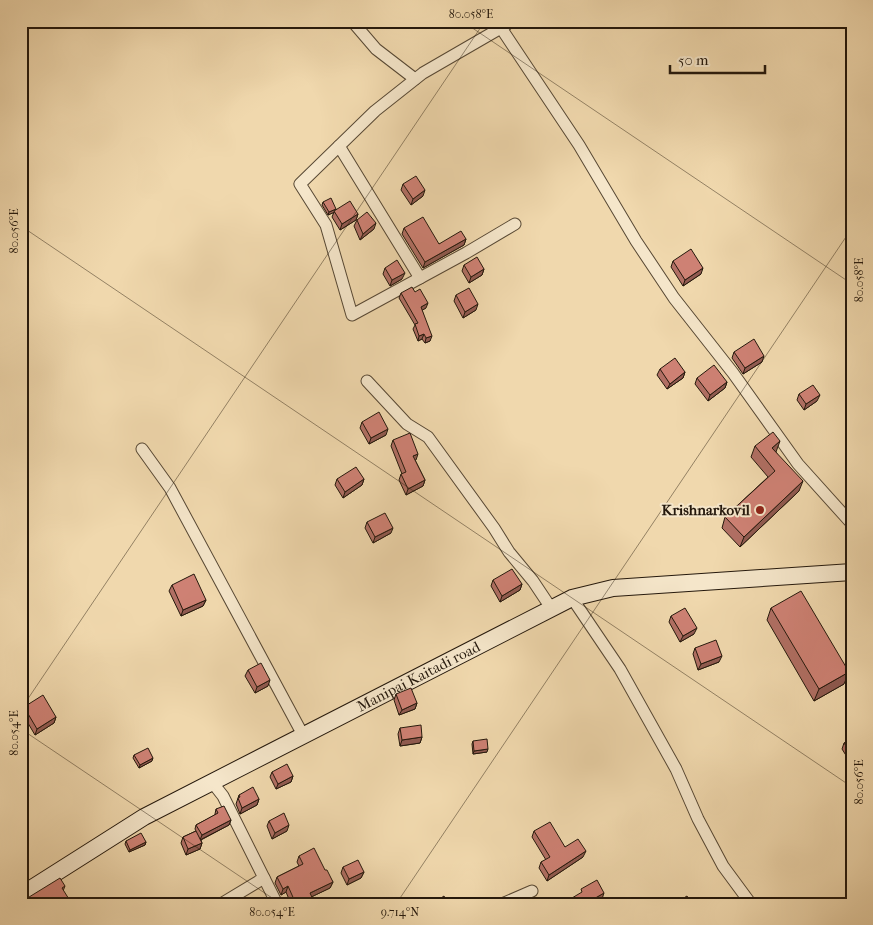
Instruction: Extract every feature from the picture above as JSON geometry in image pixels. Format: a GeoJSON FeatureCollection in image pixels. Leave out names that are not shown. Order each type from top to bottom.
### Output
{"type":"FeatureCollection","features":[{"type":"Feature","properties":{"kind":"main road","name":"Manipai Kaitadi road"},"geometry":{"type":"LineString","coordinates":[[21,895],[144,817],[572,598],[613,588],[852,572]]}},
{"type":"Feature","properties":{"kind":"street"},"geometry":{"type":"LineString","coordinates":[[352,21],[376,49],[415,79]]}},
{"type":"Feature","properties":{"kind":"street"},"geometry":{"type":"LineString","coordinates":[[515,224],[352,315],[326,226],[300,184],[375,111],[415,79],[505,25],[636,241],[674,298],[733,373],[798,464],[852,524]]}},
{"type":"Feature","properties":{"kind":"street"},"geometry":{"type":"LineString","coordinates":[[338,146],[420,278]]}},
{"type":"Feature","properties":{"kind":"street"},"geometry":{"type":"LineString","coordinates":[[367,381],[407,424],[428,437],[494,528],[508,552],[533,581],[551,608]]}},
{"type":"Feature","properties":{"kind":"street"},"geometry":{"type":"LineString","coordinates":[[142,449],[170,488],[303,735]]}},
{"type":"Feature","properties":{"kind":"street"},"geometry":{"type":"LineString","coordinates":[[572,598],[620,669],[676,769],[698,819],[723,866],[751,904]]}},
{"type":"Feature","properties":{"kind":"street"},"geometry":{"type":"LineString","coordinates":[[212,782],[223,796],[277,904]]}},
{"type":"Feature","properties":{"kind":"street"},"geometry":{"type":"LineString","coordinates":[[221,904],[264,878]]}},
{"type":"Feature","properties":{"kind":"street"},"geometry":{"type":"LineString","coordinates":[[502,904],[532,891]]}},
{"type":"Feature","properties":{"kind":"building"},"geometry":{"type":"Polygon","coordinates":[[[416,176],[425,190],[413,199],[403,184],[416,176]]]}},
{"type":"Feature","properties":{"kind":"building"},"geometry":{"type":"Polygon","coordinates":[[[331,198],[336,209],[329,212],[323,202],[331,198]]]}},
{"type":"Feature","properties":{"kind":"building"},"geometry":{"type":"Polygon","coordinates":[[[350,201],[358,214],[342,224],[334,211],[350,201]]]}},
{"type":"Feature","properties":{"kind":"building"},"geometry":{"type":"Polygon","coordinates":[[[367,212],[376,223],[363,234],[357,220],[367,212]]]}},
{"type":"Feature","properties":{"kind":"building"},"geometry":{"type":"Polygon","coordinates":[[[423,217],[439,244],[461,231],[466,239],[425,262],[404,228],[423,217]]]}},
{"type":"Feature","properties":{"kind":"building"},"geometry":{"type":"Polygon","coordinates":[[[691,249],[703,268],[685,280],[673,261],[691,249]]]}},
{"type":"Feature","properties":{"kind":"building"},"geometry":{"type":"Polygon","coordinates":[[[477,257],[484,269],[471,277],[464,265],[477,257]]]}},
{"type":"Feature","properties":{"kind":"building"},"geometry":{"type":"Polygon","coordinates":[[[397,260],[405,273],[392,280],[385,268],[397,260]]]}},
{"type":"Feature","properties":{"kind":"building"},"geometry":{"type":"Polygon","coordinates":[[[412,287],[415,292],[420,289],[428,303],[421,307],[432,336],[426,338],[424,334],[419,336],[415,324],[418,323],[401,293],[412,287]]]}},
{"type":"Feature","properties":{"kind":"building"},"geometry":{"type":"Polygon","coordinates":[[[469,288],[478,304],[465,312],[456,295],[469,288]]]}},
{"type":"Feature","properties":{"kind":"building"},"geometry":{"type":"Polygon","coordinates":[[[754,339],[764,356],[745,368],[734,352],[754,339]]]}},
{"type":"Feature","properties":{"kind":"building"},"geometry":{"type":"Polygon","coordinates":[[[675,358],[685,372],[670,384],[660,369],[675,358]]]}},
{"type":"Feature","properties":{"kind":"building"},"geometry":{"type":"Polygon","coordinates":[[[714,365],[727,382],[710,395],[697,378],[714,365]]]}},
{"type":"Feature","properties":{"kind":"building"},"geometry":{"type":"Polygon","coordinates":[[[813,385],[820,395],[806,404],[799,394],[813,385]]]}},
{"type":"Feature","properties":{"kind":"building"},"geometry":{"type":"Polygon","coordinates":[[[379,412],[388,429],[371,438],[362,422],[379,412]]]}},
{"type":"Feature","properties":{"kind":"building"},"geometry":{"type":"Polygon","coordinates":[[[773,432],[780,441],[772,448],[803,481],[744,537],[725,517],[775,471],[755,446],[773,432]]]}},
{"type":"Feature","properties":{"kind":"building"},"geometry":{"type":"Polygon","coordinates":[[[410,433],[418,454],[413,456],[425,480],[408,489],[401,474],[406,472],[393,440],[410,433]]]}},
{"type":"Feature","properties":{"kind":"building"},"geometry":{"type":"Polygon","coordinates":[[[356,467],[364,479],[345,492],[337,479],[356,467]]]}},
{"type":"Feature","properties":{"kind":"building"},"geometry":{"type":"Polygon","coordinates":[[[385,513],[393,528],[375,537],[367,522],[385,513]]]}},
{"type":"Feature","properties":{"kind":"building"},"geometry":{"type":"Polygon","coordinates":[[[512,569],[522,584],[502,596],[493,580],[512,569]]]}},
{"type":"Feature","properties":{"kind":"building"},"geometry":{"type":"Polygon","coordinates":[[[194,574],[206,600],[183,610],[172,585],[194,574]]]}},
{"type":"Feature","properties":{"kind":"building"},"geometry":{"type":"Polygon","coordinates":[[[801,591],[849,672],[819,689],[771,608],[801,591]]]}},
{"type":"Feature","properties":{"kind":"building"},"geometry":{"type":"Polygon","coordinates":[[[685,608],[697,628],[683,636],[671,616],[685,608]]]}},
{"type":"Feature","properties":{"kind":"building"},"geometry":{"type":"Polygon","coordinates":[[[716,640],[722,656],[701,664],[695,648],[716,640]]]}},
{"type":"Feature","properties":{"kind":"building"},"geometry":{"type":"Polygon","coordinates":[[[261,663],[270,680],[257,687],[248,670],[261,663]]]}},
{"type":"Feature","properties":{"kind":"building"},"geometry":{"type":"Polygon","coordinates":[[[411,688],[417,703],[402,710],[396,694],[411,688]]]}},
{"type":"Feature","properties":{"kind":"building"},"geometry":{"type":"Polygon","coordinates":[[[43,695],[56,717],[37,729],[24,707],[43,695]]]}},
{"type":"Feature","properties":{"kind":"building"},"geometry":{"type":"Polygon","coordinates":[[[421,725],[422,737],[402,740],[400,728],[421,725]]]}},
{"type":"Feature","properties":{"kind":"building"},"geometry":{"type":"Polygon","coordinates":[[[852,738],[852,755],[844,743],[852,738]]]}},
{"type":"Feature","properties":{"kind":"building"},"geometry":{"type":"Polygon","coordinates":[[[487,739],[488,749],[474,751],[473,741],[487,739]]]}},
{"type":"Feature","properties":{"kind":"building"},"geometry":{"type":"Polygon","coordinates":[[[148,748],[153,758],[140,765],[134,755],[148,748]]]}},
{"type":"Feature","properties":{"kind":"building"},"geometry":{"type":"Polygon","coordinates":[[[287,764],[293,776],[278,784],[272,772],[287,764]]]}},
{"type":"Feature","properties":{"kind":"building"},"geometry":{"type":"Polygon","coordinates":[[[253,787],[259,799],[242,808],[238,798],[240,797],[239,795],[253,787]]]}},
{"type":"Feature","properties":{"kind":"building"},"geometry":{"type":"Polygon","coordinates":[[[224,806],[231,820],[202,835],[196,825],[218,813],[216,809],[224,806]]]}},
{"type":"Feature","properties":{"kind":"building"},"geometry":{"type":"Polygon","coordinates":[[[284,813],[289,825],[275,833],[269,821],[284,813]]]}},
{"type":"Feature","properties":{"kind":"building"},"geometry":{"type":"Polygon","coordinates":[[[550,822],[565,847],[578,839],[586,851],[549,875],[541,862],[550,857],[534,831],[550,822]]]}},
{"type":"Feature","properties":{"kind":"building"},"geometry":{"type":"Polygon","coordinates":[[[196,831],[202,843],[188,849],[183,837],[196,831]]]}},
{"type":"Feature","properties":{"kind":"building"},"geometry":{"type":"Polygon","coordinates":[[[141,833],[146,842],[130,850],[126,841],[141,833]]]}},
{"type":"Feature","properties":{"kind":"building"},"geometry":{"type":"Polygon","coordinates":[[[314,848],[333,882],[310,893],[315,904],[296,904],[288,886],[283,889],[277,877],[303,864],[299,856],[314,848]]]}},
{"type":"Feature","properties":{"kind":"building"},"geometry":{"type":"Polygon","coordinates":[[[358,860],[364,872],[349,879],[343,867],[358,860]]]}},
{"type":"Feature","properties":{"kind":"building"},"geometry":{"type":"Polygon","coordinates":[[[60,878],[65,886],[62,888],[72,904],[50,904],[46,899],[39,904],[21,904],[21,902],[60,878]]]}},
{"type":"Feature","properties":{"kind":"building"},"geometry":{"type":"Polygon","coordinates":[[[597,880],[604,893],[585,904],[562,904],[582,892],[581,889],[597,880]]]}},
{"type":"Feature","properties":{"kind":"building"},"geometry":{"type":"Polygon","coordinates":[[[444,896],[448,904],[432,904],[444,896]]]}},
{"type":"Feature","properties":{"kind":"building"},"geometry":{"type":"Polygon","coordinates":[[[687,896],[692,904],[674,904],[687,896]]]}},
{"type":"Feature","properties":{"kind":"building"},"geometry":{"type":"Polygon","coordinates":[[[130,898],[134,904],[119,904],[130,898]]]}},
{"type":"Feature","properties":{"kind":"place","name":"Krishnarkovil"},"geometry":{"type":"Point","coordinates":[760,510]}}]}
